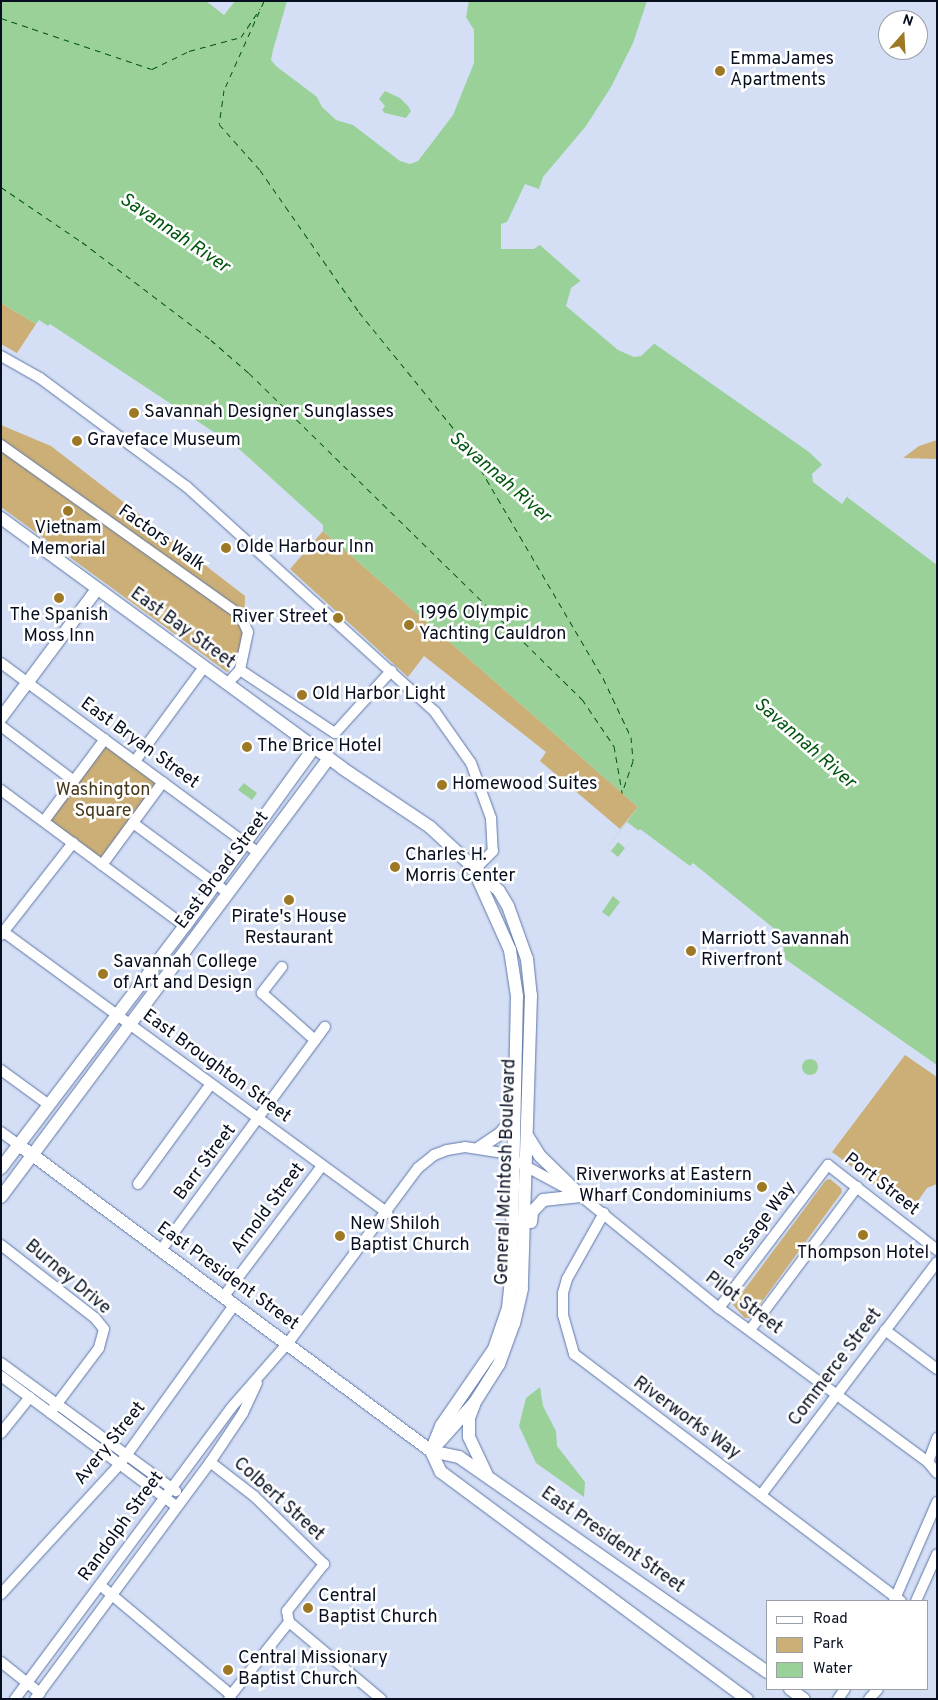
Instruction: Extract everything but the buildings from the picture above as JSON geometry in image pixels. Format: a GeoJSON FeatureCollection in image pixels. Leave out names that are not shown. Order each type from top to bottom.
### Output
{"type":"FeatureCollection","features":[{"type":"Feature","properties":{"kind":"main road","name":"East Bay Street"},"geometry":{"type":"LineString","coordinates":[[1,518],[342,768]]}},
{"type":"Feature","properties":{"kind":"main road"},"geometry":{"type":"LineString","coordinates":[[1,718],[97,589]]}},
{"type":"Feature","properties":{"kind":"main road","name":"East Broad Street"},"geometry":{"type":"LineString","coordinates":[[1,1168],[185,926],[314,748]]}},
{"type":"Feature","properties":{"kind":"main road","name":"East Broad Street"},"geometry":{"type":"LineString","coordinates":[[1,1197],[329,758]]}},
{"type":"Feature","properties":{"kind":"main road","name":"General McIntosh Boulevard"},"geometry":{"type":"LineString","coordinates":[[342,768],[430,827],[474,870],[499,891],[516,926],[527,959],[531,995],[522,1289],[514,1323],[499,1364],[475,1402],[431,1452]]}},
{"type":"Feature","properties":{"kind":"main road","name":"General McIntosh Boulevard"},"geometry":{"type":"LineString","coordinates":[[431,1452],[441,1426],[494,1349],[508,1308],[517,996],[513,962],[499,920],[480,887],[474,870]]}},
{"type":"Feature","properties":{"kind":"main road"},"geometry":{"type":"LineString","coordinates":[[479,1148],[500,1134],[514,1117]]}},
{"type":"Feature","properties":{"kind":"main road"},"geometry":{"type":"LineString","coordinates":[[528,1134],[531,1146],[581,1196]]}},
{"type":"Feature","properties":{"kind":"main road","name":"East President Street"},"geometry":{"type":"LineString","coordinates":[[19,1145],[288,1343],[431,1452],[441,1472],[748,1699]]}},
{"type":"Feature","properties":{"kind":"main road"},"geometry":{"type":"LineString","coordinates":[[522,1289],[530,1258],[532,1212],[536,1204],[551,1197],[581,1196]]}},
{"type":"Feature","properties":{"kind":"main road"},"geometry":{"type":"LineString","coordinates":[[475,1402],[470,1418],[469,1437],[488,1476]]}},
{"type":"Feature","properties":{"kind":"main road","name":"East President Street"},"geometry":{"type":"LineString","coordinates":[[431,1452],[459,1457],[766,1671]]}},
{"type":"Feature","properties":{"kind":"main road"},"geometry":{"type":"LineString","coordinates":[[791,1690],[804,1699]]}},
{"type":"Feature","properties":{"kind":"street"},"geometry":{"type":"LineString","coordinates":[[1,356],[40,378],[187,487],[391,671],[446,724],[478,777],[491,818],[494,846],[492,855],[474,870]]}},
{"type":"Feature","properties":{"kind":"street","name":"Factors Walk"},"geometry":{"type":"LineString","coordinates":[[1,445],[240,615],[248,632],[240,670],[228,684]]}},
{"type":"Feature","properties":{"kind":"street","name":"East Bryan Street"},"geometry":{"type":"LineString","coordinates":[[1,663],[258,852]]}},
{"type":"Feature","properties":{"kind":"street"},"geometry":{"type":"LineString","coordinates":[[135,761],[204,667]]}},
{"type":"Feature","properties":{"kind":"street"},"geometry":{"type":"LineString","coordinates":[[240,670],[335,733],[391,671]]}},
{"type":"Feature","properties":{"kind":"street"},"geometry":{"type":"LineString","coordinates":[[1,726],[74,781]]}},
{"type":"Feature","properties":{"kind":"street"},"geometry":{"type":"LineString","coordinates":[[44,821],[105,739]]}},
{"type":"Feature","properties":{"kind":"street"},"geometry":{"type":"LineString","coordinates":[[102,864],[163,782]]}},
{"type":"Feature","properties":{"kind":"street"},"geometry":{"type":"LineString","coordinates":[[1,790],[185,926]]}},
{"type":"Feature","properties":{"kind":"street"},"geometry":{"type":"LineString","coordinates":[[133,823],[228,893]]}},
{"type":"Feature","properties":{"kind":"street"},"geometry":{"type":"LineString","coordinates":[[2,932],[73,843]]}},
{"type":"Feature","properties":{"kind":"street","name":"East Broughton Street"},"geometry":{"type":"LineString","coordinates":[[2,932],[387,1213]]}},
{"type":"Feature","properties":{"kind":"street"},"geometry":{"type":"LineString","coordinates":[[282,967],[262,993],[315,1040]]}},
{"type":"Feature","properties":{"kind":"street","name":"Barr Street"},"geometry":{"type":"LineString","coordinates":[[161,1250],[325,1027]]}},
{"type":"Feature","properties":{"kind":"street"},"geometry":{"type":"LineString","coordinates":[[1,1070],[49,1105]]}},
{"type":"Feature","properties":{"kind":"street"},"geometry":{"type":"LineString","coordinates":[[138,1184],[211,1084]]}},
{"type":"Feature","properties":{"kind":"street","name":"East President Street"},"geometry":{"type":"LineString","coordinates":[[1,1132],[19,1145]]}},
{"type":"Feature","properties":{"kind":"street","name":"Randolph Street"},"geometry":{"type":"LineString","coordinates":[[15,1699],[231,1408],[260,1378],[288,1343],[387,1213],[418,1168],[434,1155],[465,1147],[479,1148],[513,1159],[527,1167]]}},
{"type":"Feature","properties":{"kind":"street","name":"Port Street"},"geometry":{"type":"LineString","coordinates":[[828,1165],[937,1250]]}},
{"type":"Feature","properties":{"kind":"street","name":"Passage Way"},"geometry":{"type":"LineString","coordinates":[[719,1308],[828,1165]]}},
{"type":"Feature","properties":{"kind":"street","name":"Arnold Street"},"geometry":{"type":"LineString","coordinates":[[224,1296],[322,1166]]}},
{"type":"Feature","properties":{"kind":"street","name":"Pilot Street"},"geometry":{"type":"LineString","coordinates":[[527,1167],[581,1196],[719,1308],[928,1462],[937,1473]]}},
{"type":"Feature","properties":{"kind":"street"},"geometry":{"type":"LineString","coordinates":[[750,1330],[857,1187]]}},
{"type":"Feature","properties":{"kind":"street","name":"Riverworks Way"},"geometry":{"type":"LineString","coordinates":[[604,1214],[567,1279],[563,1293],[563,1315],[574,1354],[897,1600]]}},
{"type":"Feature","properties":{"kind":"street","name":"Burney Drive"},"geometry":{"type":"LineString","coordinates":[[1,1245],[95,1318],[104,1329],[99,1348],[50,1413]]}},
{"type":"Feature","properties":{"kind":"street","name":"Commerce Street"},"geometry":{"type":"LineString","coordinates":[[761,1495],[937,1262]]}},
{"type":"Feature","properties":{"kind":"street","name":"Avery Street"},"geometry":{"type":"LineString","coordinates":[[1,1594],[120,1464],[235,1304]]}},
{"type":"Feature","properties":{"kind":"street"},"geometry":{"type":"LineString","coordinates":[[885,1330],[937,1369]]}},
{"type":"Feature","properties":{"kind":"street"},"geometry":{"type":"LineString","coordinates":[[1,1363],[184,1496]]}},
{"type":"Feature","properties":{"kind":"street"},"geometry":{"type":"LineString","coordinates":[[1,1376],[176,1506]]}},
{"type":"Feature","properties":{"kind":"street","name":"Randolph Street"},"geometry":{"type":"LineString","coordinates":[[37,1696],[210,1462],[243,1413],[260,1378]]}},
{"type":"Feature","properties":{"kind":"street"},"geometry":{"type":"LineString","coordinates":[[1,1433],[30,1398]]}},
{"type":"Feature","properties":{"kind":"street"},"geometry":{"type":"LineString","coordinates":[[928,1462],[937,1438]]}},
{"type":"Feature","properties":{"kind":"street","name":"Colbert Street"},"geometry":{"type":"LineString","coordinates":[[210,1462],[254,1496],[324,1564],[288,1612],[289,1622]]}},
{"type":"Feature","properties":{"kind":"street"},"geometry":{"type":"LineString","coordinates":[[897,1600],[937,1502]]}},
{"type":"Feature","properties":{"kind":"street"},"geometry":{"type":"LineString","coordinates":[[916,1600],[937,1554]]}},
{"type":"Feature","properties":{"kind":"street"},"geometry":{"type":"LineString","coordinates":[[100,1585],[230,1697],[289,1622],[381,1699]]}},
{"type":"Feature","properties":{"kind":"street"},"geometry":{"type":"LineString","coordinates":[[1,1662],[27,1682],[37,1696]]}},
{"type":"Feature","properties":{"kind":"green space"},"geometry":{"type":"Polygon","coordinates":[[[1,303],[36,324],[17,353],[1,344],[1,303]]]}},
{"type":"Feature","properties":{"kind":"green space"},"geometry":{"type":"Polygon","coordinates":[[[1,425],[51,446],[245,596],[244,636],[237,663],[227,672],[1,507],[1,425]]]}},
{"type":"Feature","properties":{"kind":"green space"},"geometry":{"type":"Polygon","coordinates":[[[937,440],[937,459],[903,458],[919,446],[937,440]]]}},
{"type":"Feature","properties":{"kind":"green space"},"geometry":{"type":"Polygon","coordinates":[[[323,531],[638,807],[620,829],[540,761],[546,752],[424,656],[408,677],[290,569],[323,531]]]}},
{"type":"Feature","properties":{"kind":"green space","name":"Washington Square"},"geometry":{"type":"Polygon","coordinates":[[[105,746],[157,784],[101,859],[49,821],[105,746]]]}},
{"type":"Feature","properties":{"kind":"green space"},"geometry":{"type":"Polygon","coordinates":[[[905,1055],[937,1077],[937,1184],[927,1188],[911,1211],[832,1152],[905,1055]]]}},
{"type":"Feature","properties":{"kind":"green space"},"geometry":{"type":"Polygon","coordinates":[[[830,1179],[841,1188],[842,1192],[750,1318],[745,1318],[733,1305],[826,1180],[830,1179]]]}},
{"type":"Feature","properties":{"kind":"water","name":"Savannah River"},"geometry":{"type":"Polygon","coordinates":[[[1,1],[206,1],[224,15],[235,1],[287,1],[271,60],[276,66],[317,97],[322,107],[336,120],[353,125],[400,161],[410,164],[418,161],[453,115],[474,63],[474,30],[466,17],[469,1],[647,1],[633,43],[611,87],[586,126],[543,177],[539,189],[529,192],[524,231],[642,335],[809,452],[838,480],[849,494],[847,497],[937,565],[937,1065],[785,959],[783,944],[769,943],[777,931],[693,863],[690,866],[640,829],[618,857],[607,848],[638,807],[323,531],[323,525],[238,448],[50,324],[48,326],[39,320],[36,324],[1,303],[1,1]]]}},
{"type":"Feature","properties":{"kind":"water"},"geometry":{"type":"Polygon","coordinates":[[[385,91],[400,98],[408,106],[411,111],[406,118],[385,113],[382,110],[385,106],[379,99],[385,91]]]}},
{"type":"Feature","properties":{"kind":"water"},"geometry":{"type":"Polygon","coordinates":[[[244,783],[257,793],[252,800],[238,790],[244,783]]]}},
{"type":"Feature","properties":{"kind":"water"},"geometry":{"type":"Polygon","coordinates":[[[613,896],[620,902],[609,917],[602,912],[613,896]]]}},
{"type":"Feature","properties":{"kind":"water"},"geometry":{"type":"Polygon","coordinates":[[[810,1059],[816,1061],[818,1067],[816,1073],[810,1075],[804,1073],[802,1067],[804,1061],[810,1059]]]}},
{"type":"Feature","properties":{"kind":"water"},"geometry":{"type":"Polygon","coordinates":[[[540,1387],[543,1406],[556,1431],[557,1446],[585,1482],[584,1497],[536,1463],[519,1426],[526,1398],[540,1387]]]}},
{"type":"Feature","properties":{"kind":"pier"},"geometry":{"type":"Polygon","coordinates":[[[525,184],[539,189],[531,194],[526,230],[541,244],[534,249],[501,249],[501,224],[507,222],[525,184]]]}},
{"type":"Feature","properties":{"kind":"pier"},"geometry":{"type":"Polygon","coordinates":[[[583,279],[656,342],[641,356],[634,357],[618,350],[566,306],[571,288],[583,279]]]}},
{"type":"Feature","properties":{"kind":"pier"},"geometry":{"type":"Polygon","coordinates":[[[823,464],[850,492],[842,504],[813,482],[812,474],[823,464]]]}},
{"type":"Feature","properties":{"kind":"pier"},"geometry":{"type":"Polygon","coordinates":[[[627,822],[639,831],[625,848],[618,842],[611,851],[607,848],[627,822]]]}},
{"type":"Feature","properties":{"kind":"ferry route"},"geometry":{"type":"LineString","coordinates":[[264,1],[224,90],[219,124],[260,170],[359,312],[464,441],[603,678],[631,737],[633,761],[622,793]]}},
{"type":"Feature","properties":{"kind":"ferry route"},"geometry":{"type":"LineString","coordinates":[[1,18],[152,69],[189,51],[241,37],[260,9]]}},
{"type":"Feature","properties":{"kind":"ferry route"},"geometry":{"type":"LineString","coordinates":[[1,187],[82,242],[211,340],[249,373],[582,699],[614,746],[622,792]]}},
{"type":"Feature","properties":{"kind":"place","name":"EmmaJames Apartments"},"geometry":{"type":"Point","coordinates":[720,71]}},
{"type":"Feature","properties":{"kind":"place","name":"Savannah Designer Sunglasses"},"geometry":{"type":"Point","coordinates":[134,413]}},
{"type":"Feature","properties":{"kind":"place","name":"Graveface Museum"},"geometry":{"type":"Point","coordinates":[77,441]}},
{"type":"Feature","properties":{"kind":"place","name":"Vietnam Memorial"},"geometry":{"type":"Point","coordinates":[68,511]}},
{"type":"Feature","properties":{"kind":"place","name":"Olde Harbour Inn"},"geometry":{"type":"Point","coordinates":[226,548]}},
{"type":"Feature","properties":{"kind":"place","name":"The Spanish Moss Inn"},"geometry":{"type":"Point","coordinates":[59,598]}},
{"type":"Feature","properties":{"kind":"place","name":"River Street"},"geometry":{"type":"Point","coordinates":[338,618]}},
{"type":"Feature","properties":{"kind":"place","name":"1996 Olympic Yachting Cauldron"},"geometry":{"type":"Point","coordinates":[409,625]}},
{"type":"Feature","properties":{"kind":"place","name":"Old Harbor Light"},"geometry":{"type":"Point","coordinates":[302,695]}},
{"type":"Feature","properties":{"kind":"place","name":"The Brice Hotel"},"geometry":{"type":"Point","coordinates":[247,747]}},
{"type":"Feature","properties":{"kind":"place","name":"Homewood Suites"},"geometry":{"type":"Point","coordinates":[442,785]}},
{"type":"Feature","properties":{"kind":"place","name":"Charles H. Morris Center"},"geometry":{"type":"Point","coordinates":[395,867]}},
{"type":"Feature","properties":{"kind":"place","name":"Pirate's House Restaurant"},"geometry":{"type":"Point","coordinates":[289,900]}},
{"type":"Feature","properties":{"kind":"place","name":"Marriott Savannah Riverfront"},"geometry":{"type":"Point","coordinates":[691,951]}},
{"type":"Feature","properties":{"kind":"place","name":"Savannah College of Art and Design"},"geometry":{"type":"Point","coordinates":[103,974]}},
{"type":"Feature","properties":{"kind":"place","name":"Riverworks at Eastern Wharf Condominiums"},"geometry":{"type":"Point","coordinates":[762,1187]}},
{"type":"Feature","properties":{"kind":"place","name":"Thompson Hotel"},"geometry":{"type":"Point","coordinates":[863,1235]}},
{"type":"Feature","properties":{"kind":"place","name":"New Shiloh Baptist Church"},"geometry":{"type":"Point","coordinates":[340,1236]}},
{"type":"Feature","properties":{"kind":"place","name":"Central Baptist Church"},"geometry":{"type":"Point","coordinates":[308,1608]}},
{"type":"Feature","properties":{"kind":"place","name":"Central Missionary Baptist Church"},"geometry":{"type":"Point","coordinates":[228,1670]}}]}
